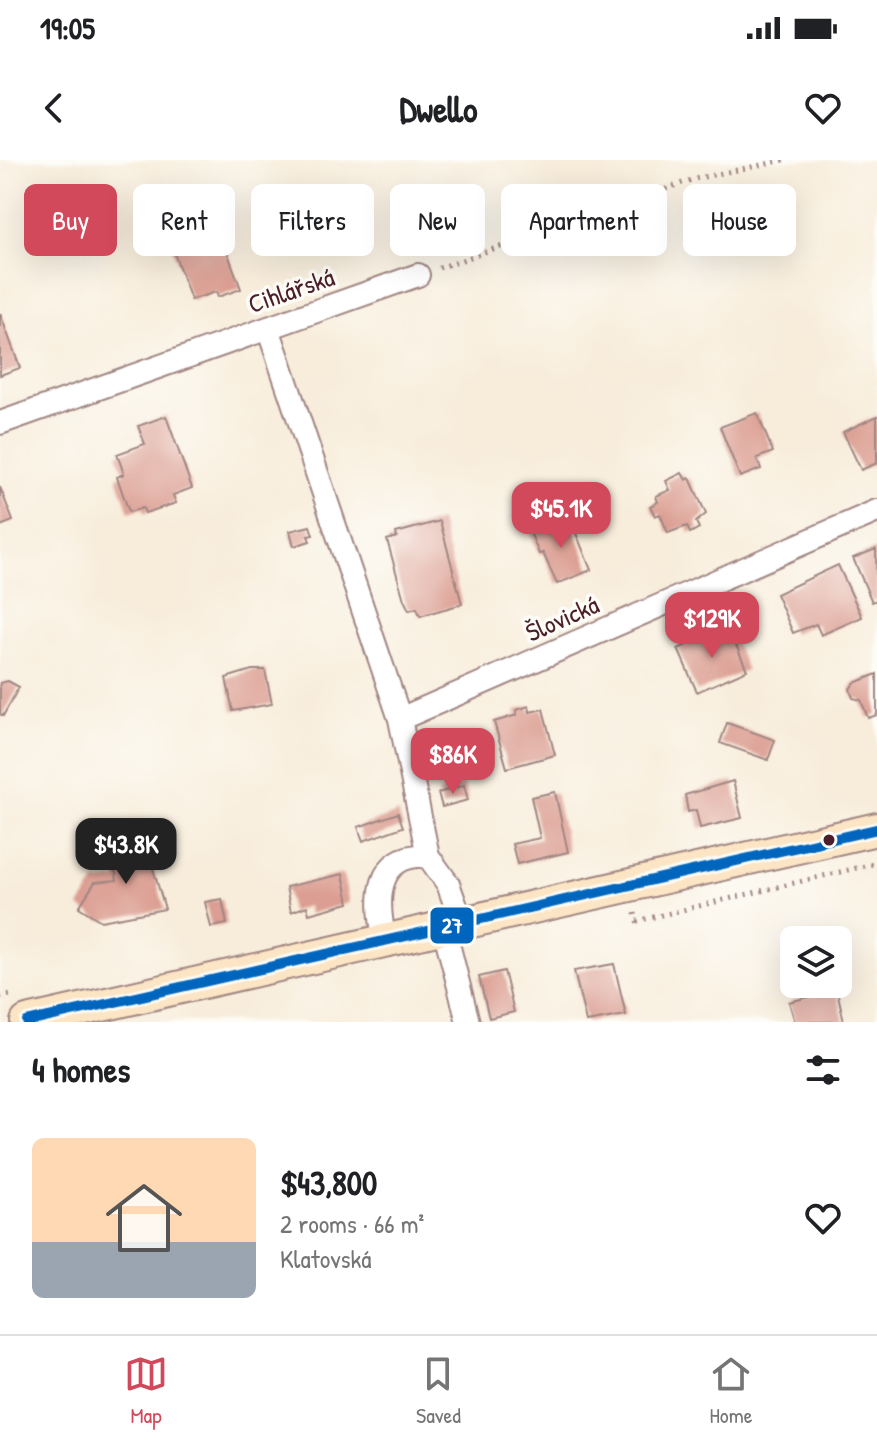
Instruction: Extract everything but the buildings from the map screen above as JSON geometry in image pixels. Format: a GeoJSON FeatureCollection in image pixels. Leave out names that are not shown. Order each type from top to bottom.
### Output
{"type":"FeatureCollection","features":[{"type":"Feature","properties":{"kind":"main road"},"geometry":{"type":"LineString","coordinates":[[27,1022],[877,829]]}},
{"type":"Feature","properties":{"kind":"street","name":"Cihlářská"},"geometry":{"type":"LineString","coordinates":[[0,423],[418,275]]}},
{"type":"Feature","properties":{"kind":"street"},"geometry":{"type":"LineString","coordinates":[[268,328],[400,719],[428,856],[448,884],[468,1022]]}},
{"type":"Feature","properties":{"kind":"street","name":"Šlovická"},"geometry":{"type":"LineString","coordinates":[[400,719],[877,511]]}},
{"type":"Feature","properties":{"kind":"street"},"geometry":{"type":"LineString","coordinates":[[385,941],[378,913],[379,888],[395,863],[410,855],[428,856]]}},
{"type":"Feature","properties":{"kind":"path"},"geometry":{"type":"LineString","coordinates":[[418,275],[694,179],[785,160]]}},
{"type":"Feature","properties":{"kind":"transit line","name":"27"},"geometry":{"type":"LineString","coordinates":[[27,1022],[877,829]]}}]}
